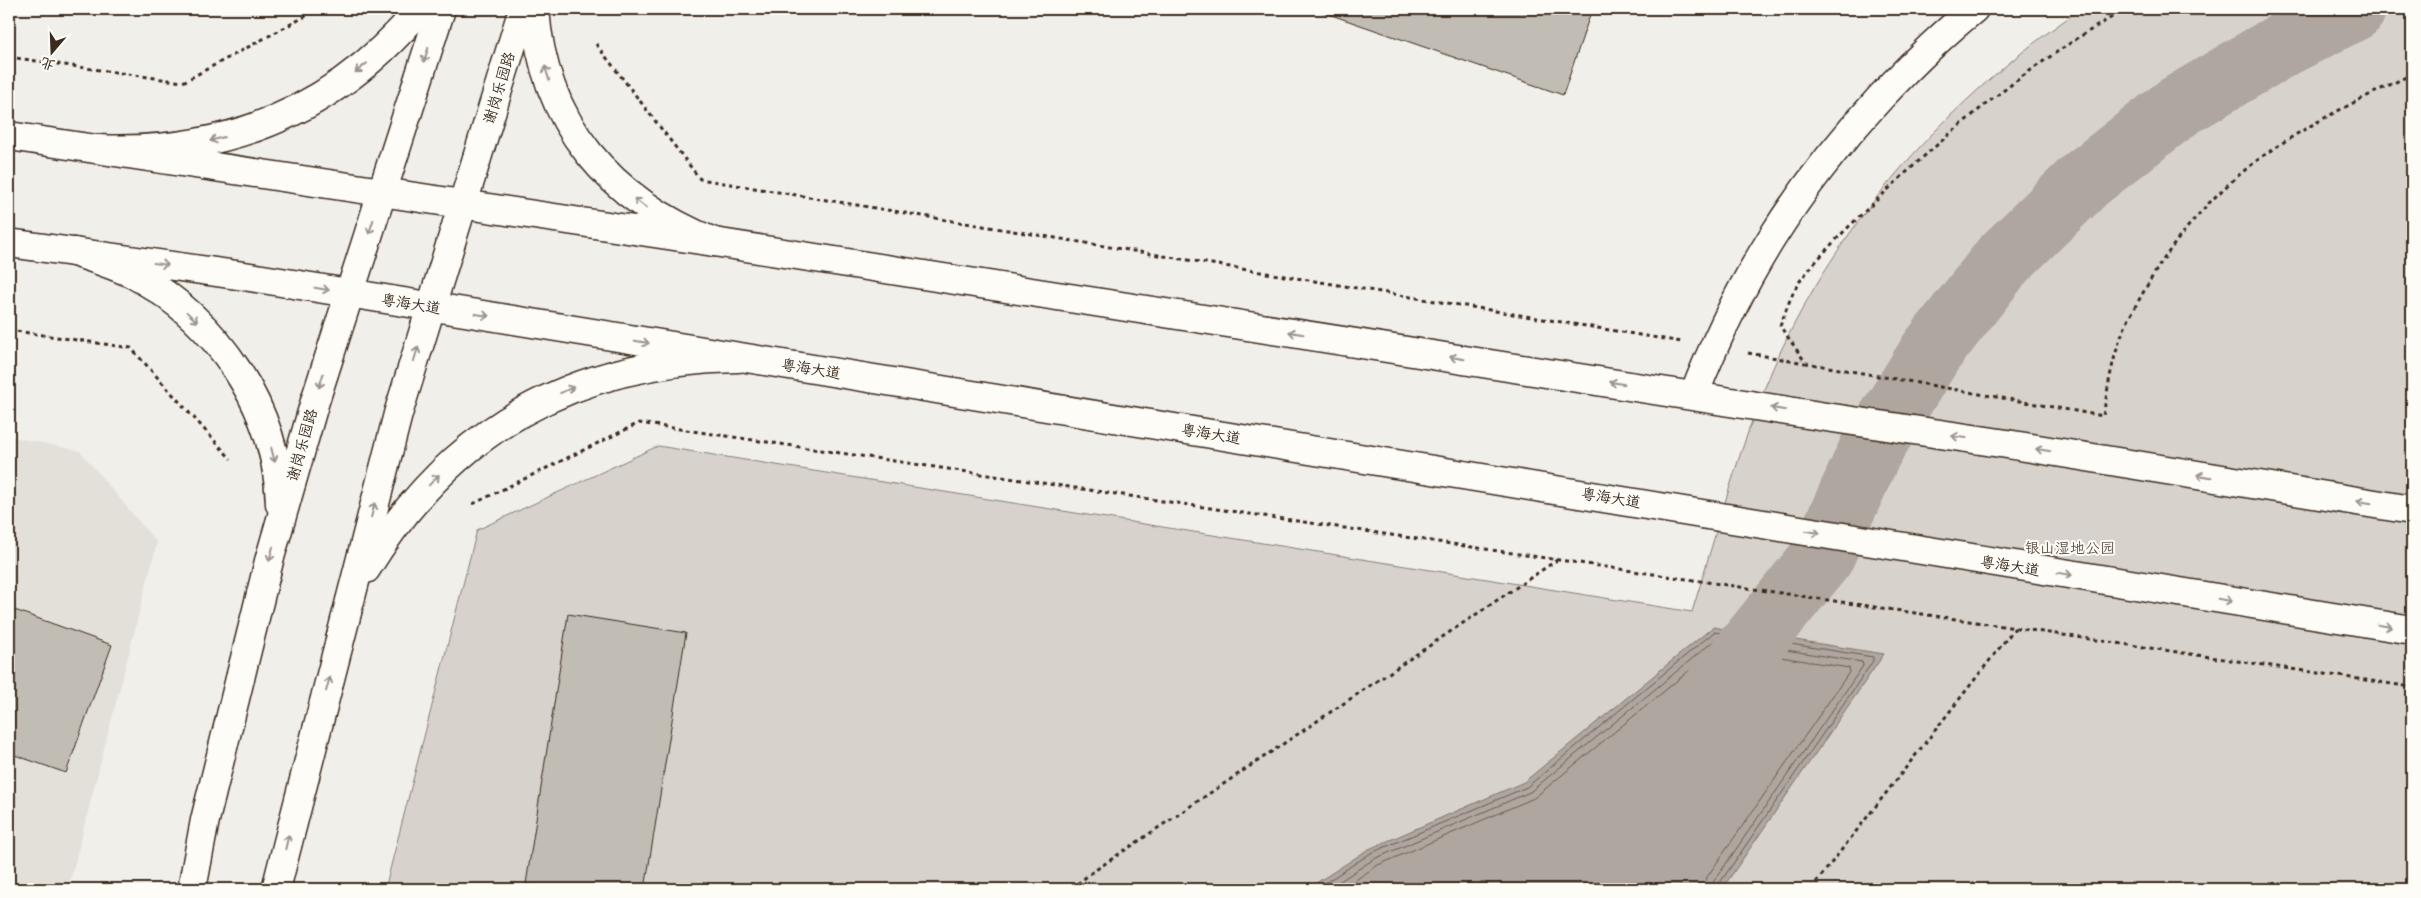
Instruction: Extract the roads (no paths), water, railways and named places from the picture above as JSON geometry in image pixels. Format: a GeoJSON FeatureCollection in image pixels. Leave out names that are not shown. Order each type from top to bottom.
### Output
{"type":"FeatureCollection","features":[{"type":"Feature","properties":{"kind":"main road"},"geometry":{"type":"LineString","coordinates":[[98,149],[172,148],[244,132],[278,120],[311,103],[343,82],[374,58],[420,9]]}},
{"type":"Feature","properties":{"kind":"main road","name":"谢岗乐园路"},"geometry":{"type":"LineString","coordinates":[[192,889],[205,820],[280,520],[315,401],[441,9]]}},
{"type":"Feature","properties":{"kind":"main road","name":"谢岗乐园路"},"geometry":{"type":"LineString","coordinates":[[276,889],[398,414],[523,9]]}},
{"type":"Feature","properties":{"kind":"main road"},"geometry":{"type":"LineString","coordinates":[[535,9],[542,57],[551,86],[563,114],[580,142],[600,167],[624,191],[652,212],[682,229],[714,242]]}},
{"type":"Feature","properties":{"kind":"main road"},"geometry":{"type":"LineString","coordinates":[[1694,395],[1739,292],[1767,244],[1815,173],[1912,64],[1974,9]]}},
{"type":"Feature","properties":{"kind":"main road"},"geometry":{"type":"LineString","coordinates":[[9,136],[714,242],[2007,444],[2412,510]]}},
{"type":"Feature","properties":{"kind":"main road","name":"粤海大道"},"geometry":{"type":"LineString","coordinates":[[9,243],[244,276],[2412,630]]}},
{"type":"Feature","properties":{"kind":"main road"},"geometry":{"type":"LineString","coordinates":[[74,252],[105,262],[127,272],[161,292],[187,312],[210,334],[230,359],[246,384],[268,436],[278,482],[280,520]]}},
{"type":"Feature","properties":{"kind":"main road"},"geometry":{"type":"LineString","coordinates":[[348,606],[366,569],[383,541],[413,501],[473,444],[506,421],[564,391],[618,372],[697,358],[738,358]]}},
{"type":"Feature","properties":{"kind":"water"},"geometry":{"type":"Polygon","coordinates":[[[1713,627],[1884,654],[1722,889],[1307,889],[1369,849],[1524,782],[1713,627]]]}},
{"type":"Feature","properties":{"kind":"waterway"},"geometry":{"type":"LineString","coordinates":[[1704,703],[1822,557],[1870,451],[1931,352],[2003,260],[2086,179],[2178,107],[2279,47],[2354,9]]}},
{"type":"Feature","properties":{"kind":"park label","name":"银山湿地公园"},"geometry":{"type":"Point","coordinates":[2070,548]}}]}
